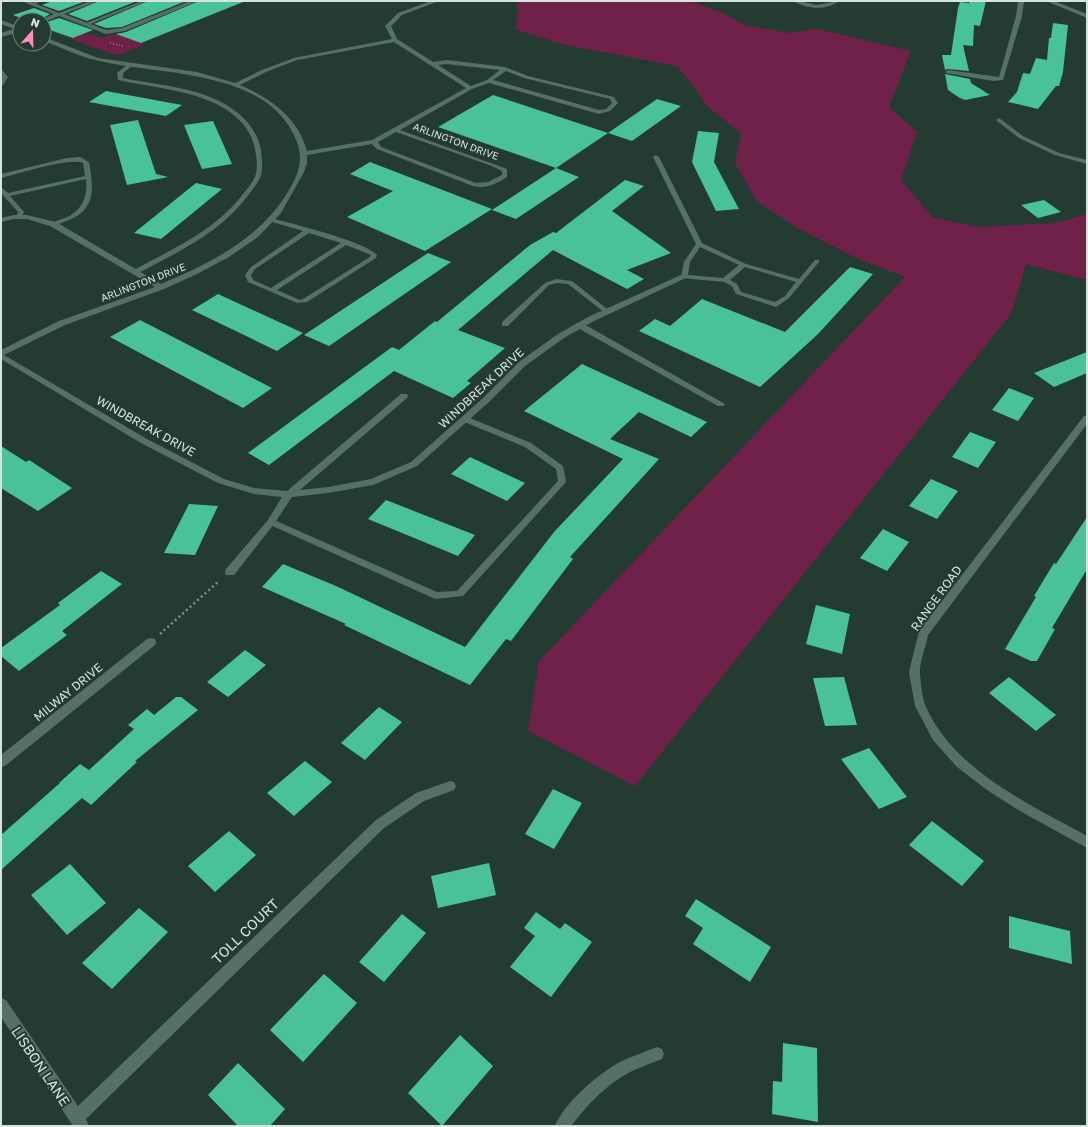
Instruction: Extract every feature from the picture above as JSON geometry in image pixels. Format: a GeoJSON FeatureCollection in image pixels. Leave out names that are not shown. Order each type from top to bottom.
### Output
{"type":"FeatureCollection","features":[{"type":"Feature","properties":{"kind":"street"},"geometry":{"type":"LineString","coordinates":[[24,1],[106,32],[114,32],[195,1]]}},
{"type":"Feature","properties":{"kind":"street"},"geometry":{"type":"LineString","coordinates":[[52,17],[95,1]]}},
{"type":"Feature","properties":{"kind":"street"},"geometry":{"type":"LineString","coordinates":[[436,1],[400,14],[388,26],[395,40],[470,88]]}},
{"type":"Feature","properties":{"kind":"street"},"geometry":{"type":"LineString","coordinates":[[948,72],[1001,79],[1021,1]]}},
{"type":"Feature","properties":{"kind":"street"},"geometry":{"type":"LineString","coordinates":[[1049,1],[1087,16]]}},
{"type":"Feature","properties":{"kind":"street"},"geometry":{"type":"LineString","coordinates":[[1,22],[12,26]]}},
{"type":"Feature","properties":{"kind":"street"},"geometry":{"type":"LineString","coordinates":[[1,35],[12,32]]}},
{"type":"Feature","properties":{"kind":"street"},"geometry":{"type":"LineString","coordinates":[[236,85],[264,71],[296,60],[395,40]]}},
{"type":"Feature","properties":{"kind":"street"},"geometry":{"type":"LineString","coordinates":[[52,42],[95,59],[114,63],[168,68],[196,73],[236,85],[262,98],[282,112],[295,130],[305,153],[374,142],[470,88],[489,81],[505,69]]}},
{"type":"Feature","properties":{"kind":"street"},"geometry":{"type":"LineString","coordinates":[[432,64],[447,62],[505,69],[526,77],[612,98],[615,103],[608,110],[599,112],[489,81]]}},
{"type":"Feature","properties":{"kind":"street"},"geometry":{"type":"LineString","coordinates":[[1,71],[5,77],[1,84]]}},
{"type":"Feature","properties":{"kind":"street"},"geometry":{"type":"LineString","coordinates":[[999,120],[1020,138],[1057,154],[1087,162]]}},
{"type":"Feature","properties":{"kind":"street","name":"ARLINGTON DRIVE"},"geometry":{"type":"LineString","coordinates":[[374,142],[379,148],[474,185],[485,186],[496,182],[505,176],[505,170],[494,165],[395,130]]}},
{"type":"Feature","properties":{"kind":"street","name":"ARLINGTON DRIVE"},"geometry":{"type":"LineString","coordinates":[[1,354],[61,324],[161,287],[218,260],[252,237],[271,220],[285,203],[293,192],[304,166],[305,153]]}},
{"type":"Feature","properties":{"kind":"street"},"geometry":{"type":"LineString","coordinates":[[1,220],[19,217],[40,218],[53,224],[161,287]]}},
{"type":"Feature","properties":{"kind":"street","name":"WINDBREAK DRIVE"},"geometry":{"type":"LineString","coordinates":[[1,354],[144,441],[221,481],[254,491],[289,494],[328,490],[373,482],[414,464],[465,419],[522,364],[561,336],[579,325],[684,277]]}},
{"type":"Feature","properties":{"kind":"street"},"geometry":{"type":"LineString","coordinates":[[230,572],[271,522],[289,494],[404,396]]}},
{"type":"Feature","properties":{"kind":"street","name":"RANGE ROAD"},"geometry":{"type":"LineString","coordinates":[[1087,418],[923,634],[915,660],[915,678],[920,704],[927,719],[945,746],[968,770],[1006,797],[1087,842]]}},
{"type":"Feature","properties":{"kind":"street","name":"MILWAY DRIVE"},"geometry":{"type":"LineString","coordinates":[[1,762],[151,642]]}},
{"type":"Feature","properties":{"kind":"street","name":"TOLL COURT"},"geometry":{"type":"LineString","coordinates":[[79,1122],[380,824],[420,797],[450,786]]}},
{"type":"Feature","properties":{"kind":"street","name":"LISBON LANE"},"geometry":{"type":"LineString","coordinates":[[1,1005],[79,1122]]}},
{"type":"Feature","properties":{"kind":"street"},"geometry":{"type":"LineString","coordinates":[[562,1126],[572,1112],[596,1087],[621,1070],[657,1054]]}},
{"type":"Feature","properties":{"kind":"lane"},"geometry":{"type":"LineString","coordinates":[[32,4],[40,1]]}},
{"type":"Feature","properties":{"kind":"lane"},"geometry":{"type":"LineString","coordinates":[[86,24],[145,1]]}},
{"type":"Feature","properties":{"kind":"lane"},"geometry":{"type":"LineString","coordinates":[[795,1],[819,7],[828,6],[837,1]]}},
{"type":"Feature","properties":{"kind":"lane"},"geometry":{"type":"LineString","coordinates":[[130,65],[120,73],[120,79],[177,88],[199,94],[227,107],[241,118],[250,128],[257,143],[260,166],[258,176],[245,197],[225,219],[186,245],[134,272]]}},
{"type":"Feature","properties":{"kind":"lane"},"geometry":{"type":"LineString","coordinates":[[656,157],[699,244],[744,265],[800,281]]}},
{"type":"Feature","properties":{"kind":"lane"},"geometry":{"type":"LineString","coordinates":[[1,176],[67,160],[80,159],[86,162],[90,187],[87,204],[79,213],[53,224]]}},
{"type":"Feature","properties":{"kind":"lane"},"geometry":{"type":"LineString","coordinates":[[6,195],[88,177]]}},
{"type":"Feature","properties":{"kind":"lane"},"geometry":{"type":"LineString","coordinates":[[1,188],[20,212],[19,217]]}},
{"type":"Feature","properties":{"kind":"lane"},"geometry":{"type":"LineString","coordinates":[[271,220],[308,231],[336,237],[374,255],[373,258],[305,301],[299,302],[250,281],[248,275],[253,268],[308,231]]}},
{"type":"Feature","properties":{"kind":"lane"},"geometry":{"type":"LineString","coordinates":[[272,290],[346,242]]}},
{"type":"Feature","properties":{"kind":"lane"},"geometry":{"type":"LineString","coordinates":[[699,244],[687,262],[684,277],[725,280],[735,285],[738,293],[776,305],[787,297],[817,261]]}},
{"type":"Feature","properties":{"kind":"lane"},"geometry":{"type":"LineString","coordinates":[[725,280],[744,265]]}},
{"type":"Feature","properties":{"kind":"lane"},"geometry":{"type":"LineString","coordinates":[[505,324],[547,284],[556,281],[570,282],[607,312]]}},
{"type":"Feature","properties":{"kind":"lane"},"geometry":{"type":"LineString","coordinates":[[579,325],[721,404]]}},
{"type":"Feature","properties":{"kind":"lane"},"geometry":{"type":"LineString","coordinates":[[271,522],[436,596],[460,594],[562,482],[560,468],[528,445],[465,419]]}},
{"type":"Feature","properties":{"kind":"path"},"geometry":{"type":"LineString","coordinates":[[151,642],[230,572]]}},
{"type":"Feature","properties":{"kind":"shaded area"},"geometry":{"type":"Polygon","coordinates":[[[518,1],[689,1],[721,12],[744,25],[790,33],[817,29],[911,51],[889,107],[917,132],[901,180],[932,217],[977,227],[1056,223],[1087,214],[1087,280],[1026,264],[1011,314],[635,786],[528,731],[539,661],[905,277],[856,258],[794,226],[757,201],[735,163],[741,133],[707,106],[677,66],[566,45],[516,30],[518,1]]]}},
{"type":"Feature","properties":{"kind":"shaded area"},"geometry":{"type":"Polygon","coordinates":[[[86,33],[104,38],[119,35],[145,44],[119,55],[106,52],[71,39],[86,33]]]}},
{"type":"Feature","properties":{"kind":"building"},"geometry":{"type":"Polygon","coordinates":[[[52,1],[86,1],[59,11],[42,5],[52,1]]]}},
{"type":"Feature","properties":{"kind":"building"},"geometry":{"type":"Polygon","coordinates":[[[99,1],[137,1],[87,21],[68,14],[99,1]]]}},
{"type":"Feature","properties":{"kind":"building"},"geometry":{"type":"Polygon","coordinates":[[[148,1],[186,1],[122,27],[106,28],[94,24],[148,1]]]}},
{"type":"Feature","properties":{"kind":"building"},"geometry":{"type":"Polygon","coordinates":[[[199,1],[243,2],[141,43],[116,34],[126,32],[199,1]]]}},
{"type":"Feature","properties":{"kind":"building"},"geometry":{"type":"Polygon","coordinates":[[[970,1],[986,1],[980,26],[974,25],[973,46],[963,45],[969,71],[945,70],[942,55],[951,55],[960,2],[969,3],[970,1]]]}},
{"type":"Feature","properties":{"kind":"building"},"geometry":{"type":"Polygon","coordinates":[[[34,8],[45,12],[22,12],[34,8]]]}},
{"type":"Feature","properties":{"kind":"building"},"geometry":{"type":"Polygon","coordinates":[[[59,18],[93,30],[73,38],[52,31],[52,20],[59,18]]]}},
{"type":"Feature","properties":{"kind":"building"},"geometry":{"type":"Polygon","coordinates":[[[1053,23],[1068,25],[1063,72],[1059,86],[1056,86],[1038,109],[1008,102],[1017,92],[1023,73],[1030,74],[1036,58],[1047,60],[1049,38],[1051,38],[1053,23]]]}},
{"type":"Feature","properties":{"kind":"building"},"geometry":{"type":"Polygon","coordinates":[[[945,74],[970,79],[971,83],[990,95],[965,100],[960,98],[948,90],[945,74]]]}},
{"type":"Feature","properties":{"kind":"building"},"geometry":{"type":"Polygon","coordinates":[[[106,91],[182,105],[166,116],[89,102],[106,91]]]}},
{"type":"Feature","properties":{"kind":"building"},"geometry":{"type":"Polygon","coordinates":[[[493,95],[608,133],[556,168],[438,127],[493,95]]]}},
{"type":"Feature","properties":{"kind":"building"},"geometry":{"type":"Polygon","coordinates":[[[657,99],[681,106],[632,141],[608,133],[657,99]]]}},
{"type":"Feature","properties":{"kind":"building"},"geometry":{"type":"Polygon","coordinates":[[[138,120],[156,174],[168,177],[127,185],[110,125],[138,120]]]}},
{"type":"Feature","properties":{"kind":"building"},"geometry":{"type":"Polygon","coordinates":[[[213,121],[232,164],[202,169],[184,125],[213,121]]]}},
{"type":"Feature","properties":{"kind":"building"},"geometry":{"type":"Polygon","coordinates":[[[698,131],[719,133],[714,162],[739,209],[716,211],[692,162],[698,131]]]}},
{"type":"Feature","properties":{"kind":"building"},"geometry":{"type":"Polygon","coordinates":[[[370,162],[492,209],[425,251],[347,217],[393,191],[350,174],[370,162]]]}},
{"type":"Feature","properties":{"kind":"building"},"geometry":{"type":"Polygon","coordinates":[[[556,168],[579,177],[516,219],[492,210],[556,168]]]}},
{"type":"Feature","properties":{"kind":"building"},"geometry":{"type":"Polygon","coordinates":[[[625,180],[644,186],[612,211],[671,253],[627,270],[644,279],[627,289],[553,250],[458,330],[505,348],[467,381],[471,383],[453,398],[394,371],[269,465],[248,453],[392,347],[399,350],[435,321],[437,322],[530,245],[553,232],[556,233],[625,180]]]}},
{"type":"Feature","properties":{"kind":"building"},"geometry":{"type":"Polygon","coordinates":[[[196,183],[222,189],[161,239],[134,233],[196,183]]]}},
{"type":"Feature","properties":{"kind":"building"},"geometry":{"type":"Polygon","coordinates":[[[1044,200],[1061,212],[1038,218],[1021,205],[1044,200]]]}},
{"type":"Feature","properties":{"kind":"building"},"geometry":{"type":"Polygon","coordinates":[[[428,253],[451,262],[329,346],[304,335],[428,253]]]}},
{"type":"Feature","properties":{"kind":"building"},"geometry":{"type":"Polygon","coordinates":[[[850,267],[873,274],[818,334],[760,387],[639,331],[655,319],[670,326],[702,299],[785,332],[850,267]]]}},
{"type":"Feature","properties":{"kind":"building"},"geometry":{"type":"Polygon","coordinates":[[[218,294],[303,333],[277,351],[192,310],[218,294]]]}},
{"type":"Feature","properties":{"kind":"building"},"geometry":{"type":"Polygon","coordinates":[[[140,320],[272,388],[243,408],[110,337],[140,320]]]}},
{"type":"Feature","properties":{"kind":"building"},"geometry":{"type":"Polygon","coordinates":[[[1087,352],[1087,373],[1054,387],[1034,373],[1087,352]]]}},
{"type":"Feature","properties":{"kind":"building"},"geometry":{"type":"Polygon","coordinates":[[[582,364],[707,422],[691,437],[639,412],[610,439],[659,459],[570,557],[573,559],[511,641],[506,639],[470,685],[344,625],[346,624],[262,587],[283,564],[336,586],[465,647],[554,532],[623,459],[524,411],[582,364]]]}},
{"type":"Feature","properties":{"kind":"building"},"geometry":{"type":"Polygon","coordinates":[[[1009,388],[1034,398],[1018,421],[992,410],[1009,388]]]}},
{"type":"Feature","properties":{"kind":"building"},"geometry":{"type":"Polygon","coordinates":[[[970,432],[996,442],[978,468],[952,457],[970,432]]]}},
{"type":"Feature","properties":{"kind":"building"},"geometry":{"type":"Polygon","coordinates":[[[1,446],[26,462],[29,460],[72,488],[38,511],[1,488],[1,446]]]}},
{"type":"Feature","properties":{"kind":"building"},"geometry":{"type":"Polygon","coordinates":[[[470,457],[525,483],[507,501],[451,474],[470,457]]]}},
{"type":"Feature","properties":{"kind":"building"},"geometry":{"type":"Polygon","coordinates":[[[931,479],[958,491],[937,519],[909,506],[931,479]]]}},
{"type":"Feature","properties":{"kind":"building"},"geometry":{"type":"Polygon","coordinates":[[[386,500],[475,535],[458,556],[368,519],[386,500]]]}},
{"type":"Feature","properties":{"kind":"building"},"geometry":{"type":"Polygon","coordinates":[[[189,504],[218,506],[195,555],[164,553],[189,504]]]}},
{"type":"Feature","properties":{"kind":"building"},"geometry":{"type":"Polygon","coordinates":[[[1087,517],[1087,569],[1052,628],[1055,629],[1037,661],[1031,661],[1005,649],[1054,563],[1056,564],[1087,517]]]}},
{"type":"Feature","properties":{"kind":"building"},"geometry":{"type":"Polygon","coordinates":[[[883,529],[909,542],[887,571],[860,558],[883,529]]]}},
{"type":"Feature","properties":{"kind":"building"},"geometry":{"type":"Polygon","coordinates":[[[101,571],[122,584],[62,631],[67,635],[19,671],[1,656],[1,648],[60,605],[58,603],[101,571]]]}},
{"type":"Feature","properties":{"kind":"building"},"geometry":{"type":"Polygon","coordinates":[[[816,605],[850,614],[842,654],[806,644],[816,605]]]}},
{"type":"Feature","properties":{"kind":"building"},"geometry":{"type":"Polygon","coordinates":[[[245,650],[266,665],[228,697],[207,682],[245,650]]]}},
{"type":"Feature","properties":{"kind":"building"},"geometry":{"type":"Polygon","coordinates":[[[844,677],[857,725],[825,726],[813,678],[844,677]]]}},
{"type":"Feature","properties":{"kind":"building"},"geometry":{"type":"Polygon","coordinates":[[[1009,677],[1056,715],[1036,731],[989,693],[1009,677]]]}},
{"type":"Feature","properties":{"kind":"building"},"geometry":{"type":"Polygon","coordinates":[[[176,697],[181,697],[198,710],[135,761],[137,762],[91,805],[82,798],[1,870],[1,835],[80,764],[89,770],[134,729],[128,725],[147,709],[154,715],[176,697]]]}},
{"type":"Feature","properties":{"kind":"building"},"geometry":{"type":"Polygon","coordinates":[[[379,707],[402,722],[365,760],[341,743],[379,707]]]}},
{"type":"Feature","properties":{"kind":"building"},"geometry":{"type":"Polygon","coordinates":[[[869,748],[907,797],[879,809],[841,759],[869,748]]]}},
{"type":"Feature","properties":{"kind":"building"},"geometry":{"type":"Polygon","coordinates":[[[305,761],[332,782],[294,816],[267,793],[305,761]]]}},
{"type":"Feature","properties":{"kind":"building"},"geometry":{"type":"Polygon","coordinates":[[[553,789],[582,803],[554,849],[525,834],[553,789]]]}},
{"type":"Feature","properties":{"kind":"building"},"geometry":{"type":"Polygon","coordinates":[[[932,821],[984,861],[962,886],[909,845],[932,821]]]}},
{"type":"Feature","properties":{"kind":"building"},"geometry":{"type":"Polygon","coordinates":[[[229,831],[256,855],[215,892],[188,866],[229,831]]]}},
{"type":"Feature","properties":{"kind":"building"},"geometry":{"type":"Polygon","coordinates":[[[489,863],[496,895],[438,908],[431,876],[489,863]]]}},
{"type":"Feature","properties":{"kind":"building"},"geometry":{"type":"Polygon","coordinates":[[[70,864],[106,903],[67,935],[31,895],[70,864]]]}},
{"type":"Feature","properties":{"kind":"building"},"geometry":{"type":"Polygon","coordinates":[[[696,899],[771,947],[750,982],[693,944],[703,928],[685,916],[696,899]]]}},
{"type":"Feature","properties":{"kind":"building"},"geometry":{"type":"Polygon","coordinates":[[[139,908],[168,932],[112,989],[82,963],[139,908]]]}},
{"type":"Feature","properties":{"kind":"building"},"geometry":{"type":"Polygon","coordinates":[[[536,912],[560,929],[565,923],[592,942],[551,997],[510,967],[535,936],[524,928],[536,912]]]}},
{"type":"Feature","properties":{"kind":"building"},"geometry":{"type":"Polygon","coordinates":[[[402,914],[426,933],[384,982],[359,962],[402,914]]]}},
{"type":"Feature","properties":{"kind":"building"},"geometry":{"type":"Polygon","coordinates":[[[1009,916],[1070,931],[1072,964],[1009,948],[1009,916]]]}},
{"type":"Feature","properties":{"kind":"building"},"geometry":{"type":"Polygon","coordinates":[[[324,974],[357,1003],[303,1062],[270,1030],[324,974]]]}},
{"type":"Feature","properties":{"kind":"building"},"geometry":{"type":"Polygon","coordinates":[[[460,1035],[493,1066],[442,1126],[408,1093],[460,1035]]]}},
{"type":"Feature","properties":{"kind":"building"},"geometry":{"type":"Polygon","coordinates":[[[783,1043],[817,1048],[818,1122],[772,1114],[773,1081],[782,1082],[783,1043]]]}},
{"type":"Feature","properties":{"kind":"building"},"geometry":{"type":"Polygon","coordinates":[[[238,1063],[285,1109],[270,1126],[238,1126],[208,1095],[238,1063]]]}}]}
